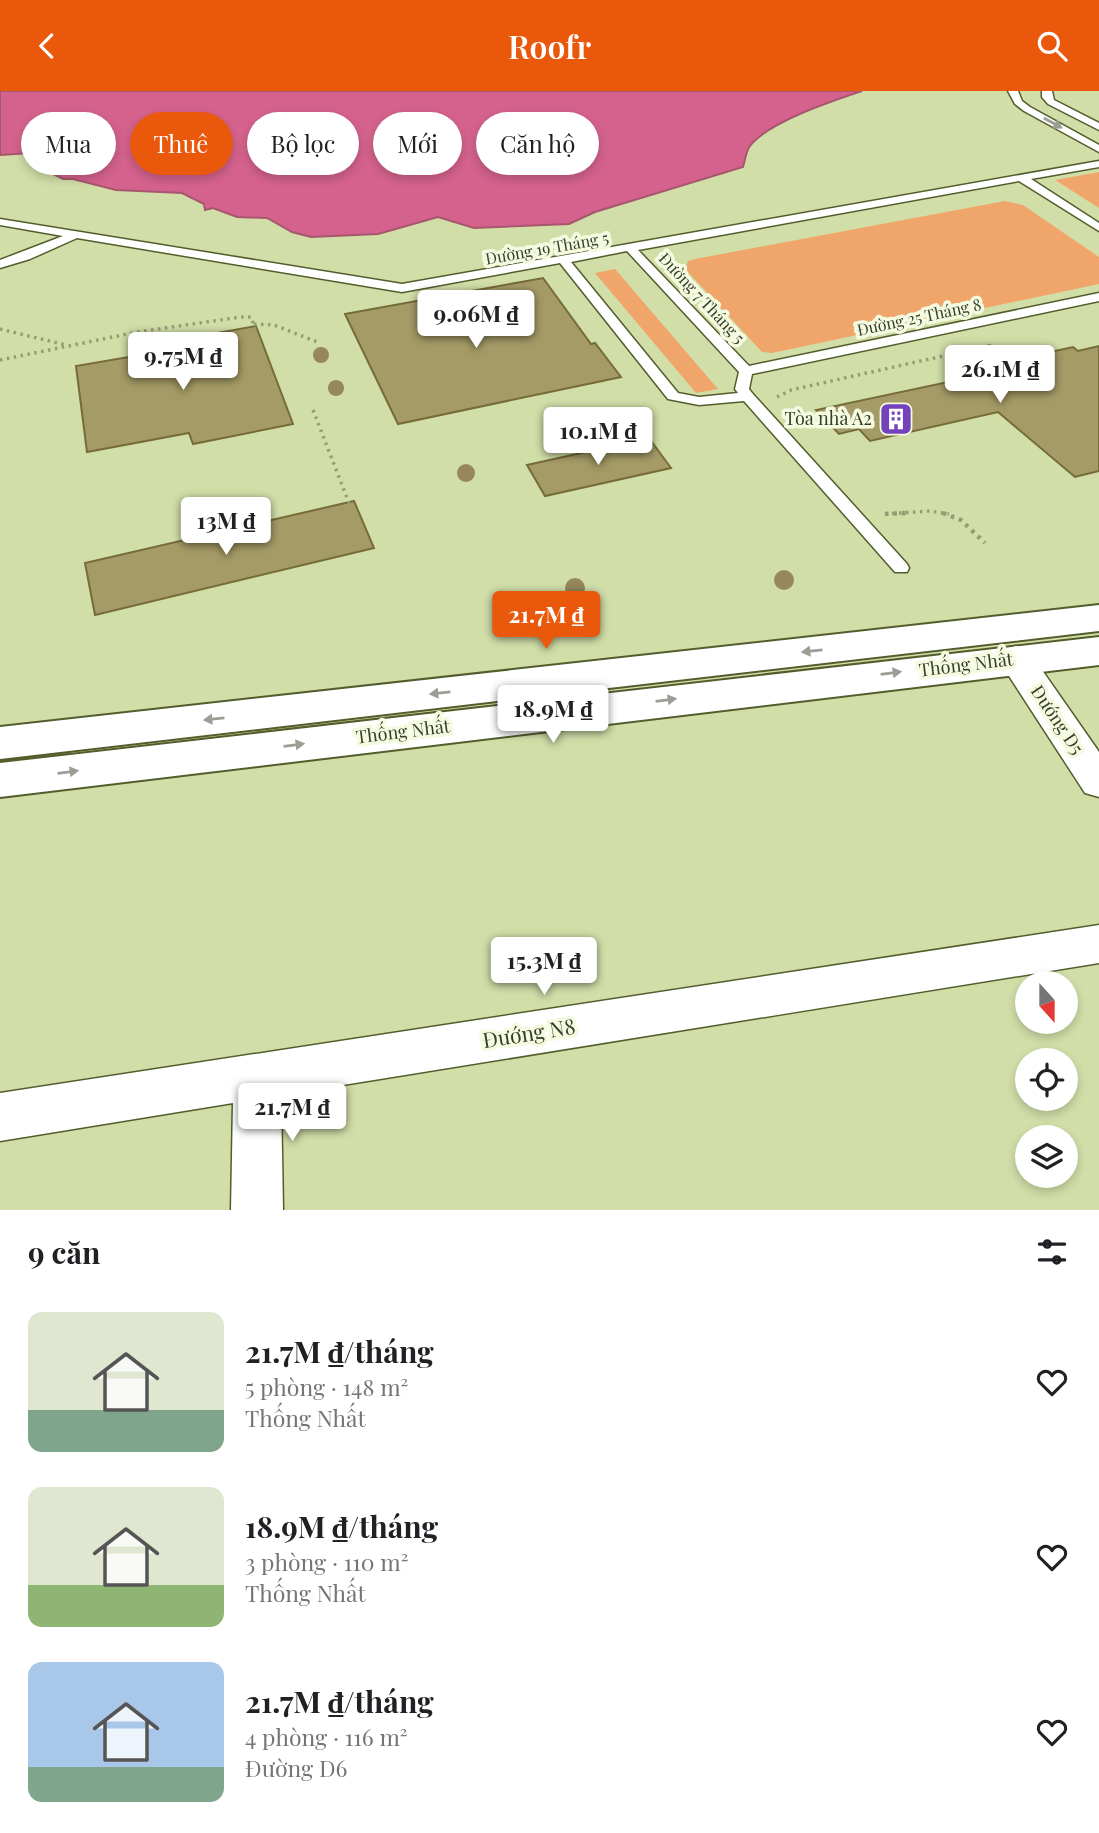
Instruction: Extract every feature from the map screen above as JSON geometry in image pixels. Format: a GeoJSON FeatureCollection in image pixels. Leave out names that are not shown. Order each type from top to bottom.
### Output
{"type":"FeatureCollection","features":[{"type":"Feature","properties":{"kind":"main road","name":"Thống Nhất"},"geometry":{"type":"LineString","coordinates":[[0,780],[1009,644],[1099,618]]}},
{"type":"Feature","properties":{"kind":"main road","name":"Thống Nhất"},"geometry":{"type":"LineString","coordinates":[[0,743],[1009,644],[1099,651]]}},
{"type":"Feature","properties":{"kind":"street","name":"Đướng D5"},"geometry":{"type":"LineString","coordinates":[[1009,644],[1099,782]]}},
{"type":"Feature","properties":{"kind":"street","name":"Đướng N8"},"geometry":{"type":"LineString","coordinates":[[0,1117],[1099,944]]}},
{"type":"Feature","properties":{"kind":"street"},"geometry":{"type":"LineString","coordinates":[[257,1077],[257,1210]]}},
{"type":"Feature","properties":{"kind":"lane"},"geometry":{"type":"LineString","coordinates":[[1013,91],[1018,102],[1027,109],[1099,149]]}},
{"type":"Feature","properties":{"kind":"lane"},"geometry":{"type":"LineString","coordinates":[[1044,91],[1051,102],[1099,127]]}},
{"type":"Feature","properties":{"kind":"lane","name":"Đường 19 Tháng 5"},"geometry":{"type":"LineString","coordinates":[[0,222],[402,288],[1099,164]]}},
{"type":"Feature","properties":{"kind":"lane"},"geometry":{"type":"LineString","coordinates":[[1023,179],[1099,228]]}},
{"type":"Feature","properties":{"kind":"lane"},"geometry":{"type":"LineString","coordinates":[[0,264],[77,234]]}},
{"type":"Feature","properties":{"kind":"lane","name":"Đường 7 Tháng 5"},"geometry":{"type":"LineString","coordinates":[[631,249],[746,371]]}},
{"type":"Feature","properties":{"kind":"lane"},"geometry":{"type":"LineString","coordinates":[[564,261],[673,396],[682,401],[695,401],[747,396]]}},
{"type":"Feature","properties":{"kind":"lane","name":"Đường 25 Tháng 8"},"geometry":{"type":"LineString","coordinates":[[746,371],[1099,297]]}},
{"type":"Feature","properties":{"kind":"lane"},"geometry":{"type":"LineString","coordinates":[[746,371],[742,389],[747,396],[901,568]]}},
{"type":"Feature","properties":{"kind":"path"},"geometry":{"type":"LineString","coordinates":[[0,360],[241,317],[251,317],[255,327],[274,325],[320,343]]}},
{"type":"Feature","properties":{"kind":"path"},"geometry":{"type":"LineString","coordinates":[[0,329],[67,346]]}},
{"type":"Feature","properties":{"kind":"path"},"geometry":{"type":"LineString","coordinates":[[770,405],[776,397],[791,390],[1002,343]]}},
{"type":"Feature","properties":{"kind":"path"},"geometry":{"type":"LineString","coordinates":[[989,345],[1009,361]]}},
{"type":"Feature","properties":{"kind":"path"},"geometry":{"type":"LineString","coordinates":[[313,410],[349,503]]}},
{"type":"Feature","properties":{"kind":"path"},"geometry":{"type":"LineString","coordinates":[[874,514],[943,511],[956,516],[985,543]]}},
{"type":"Feature","properties":{"kind":"shaded area"},"geometry":{"type":"Polygon","coordinates":[[[0,91],[862,91],[801,113],[771,129],[750,146],[743,167],[595,212],[569,224],[474,228],[438,217],[378,234],[311,237],[292,232],[267,218],[237,217],[213,208],[205,210],[204,204],[182,193],[116,190],[55,175],[116,175],[116,112],[21,112],[21,154],[0,155],[0,91]]]}},
{"type":"Feature","properties":{"kind":"shaded area"},"geometry":{"type":"Polygon","coordinates":[[[1099,172],[1099,208],[1055,180],[1099,172]]]}},
{"type":"Feature","properties":{"kind":"shaded area"},"geometry":{"type":"Polygon","coordinates":[[[1005,201],[1023,205],[1099,257],[1099,284],[772,353],[762,352],[685,269],[688,261],[695,259],[1005,201]]]}},
{"type":"Feature","properties":{"kind":"shaded area"},"geometry":{"type":"Polygon","coordinates":[[[615,269],[718,389],[696,393],[595,273],[615,269]]]}},
{"type":"Feature","properties":{"kind":"building"},"geometry":{"type":"Polygon","coordinates":[[[543,278],[591,344],[595,343],[621,377],[398,424],[345,314],[543,278]]]}},
{"type":"Feature","properties":{"kind":"building"},"geometry":{"type":"Polygon","coordinates":[[[256,326],[293,424],[193,444],[189,433],[87,452],[76,366],[164,351],[162,343],[256,326]]]}},
{"type":"Feature","properties":{"kind":"building","name":"Tòa nhà A2"},"geometry":{"type":"Polygon","coordinates":[[[1099,346],[1099,471],[1075,477],[998,412],[870,441],[859,429],[839,434],[816,410],[953,381],[948,376],[1009,361],[1073,347],[1078,351],[1099,346]]]}},
{"type":"Feature","properties":{"kind":"building"},"geometry":{"type":"Polygon","coordinates":[[[649,438],[671,468],[545,496],[527,465],[649,438]]]}},
{"type":"Feature","properties":{"kind":"building"},"geometry":{"type":"Polygon","coordinates":[[[354,501],[374,548],[95,615],[85,563],[354,501]]]}},
{"type":"Feature","properties":{"kind":"place","name":"Tòa nhà A2"},"geometry":{"type":"Point","coordinates":[896,419]}}]}
